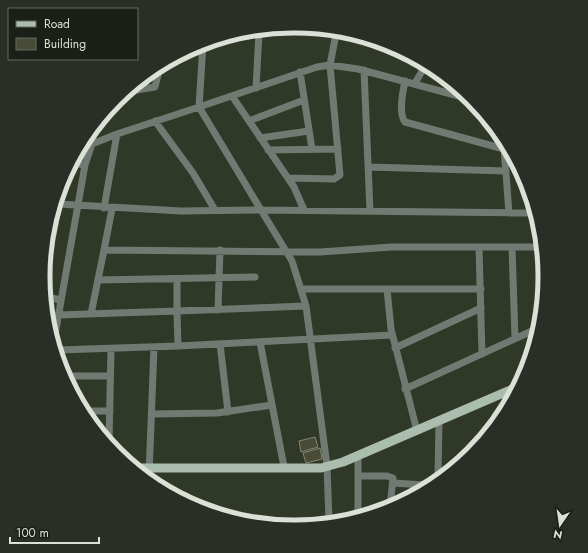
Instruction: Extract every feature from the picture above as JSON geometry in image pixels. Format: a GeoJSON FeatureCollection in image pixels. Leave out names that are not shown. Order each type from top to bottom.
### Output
{"type":"FeatureCollection","features":[{"type":"Feature","properties":{"kind":"main road"},"geometry":{"type":"LineString","coordinates":[[149,471],[327,466],[358,456],[509,391]]}},
{"type":"Feature","properties":{"kind":"street"},"geometry":{"type":"LineString","coordinates":[[256,88],[259,36]]}},
{"type":"Feature","properties":{"kind":"street"},"geometry":{"type":"LineString","coordinates":[[288,178],[338,178],[340,171],[330,65],[335,37]]}},
{"type":"Feature","properties":{"kind":"street"},"geometry":{"type":"LineString","coordinates":[[203,51],[199,107],[292,261],[302,289],[306,306],[327,466],[329,517]]}},
{"type":"Feature","properties":{"kind":"street"},"geometry":{"type":"LineString","coordinates":[[92,141],[199,107],[317,66],[330,65],[364,70],[457,95]]}},
{"type":"Feature","properties":{"kind":"street"},"geometry":{"type":"LineString","coordinates":[[364,70],[370,211]]}},
{"type":"Feature","properties":{"kind":"street"},"geometry":{"type":"LineString","coordinates":[[415,83],[423,70]]}},
{"type":"Feature","properties":{"kind":"street"},"geometry":{"type":"LineString","coordinates":[[300,72],[312,150]]}},
{"type":"Feature","properties":{"kind":"street"},"geometry":{"type":"LineString","coordinates":[[137,90],[155,87],[158,75]]}},
{"type":"Feature","properties":{"kind":"street"},"geometry":{"type":"LineString","coordinates":[[405,81],[402,98],[402,117],[405,122],[500,147]]}},
{"type":"Feature","properties":{"kind":"street"},"geometry":{"type":"LineString","coordinates":[[232,96],[288,178],[299,196],[304,210]]}},
{"type":"Feature","properties":{"kind":"street"},"geometry":{"type":"LineString","coordinates":[[249,121],[304,100]]}},
{"type":"Feature","properties":{"kind":"street"},"geometry":{"type":"LineString","coordinates":[[155,121],[193,173],[215,210]]}},
{"type":"Feature","properties":{"kind":"street"},"geometry":{"type":"LineString","coordinates":[[260,138],[309,131]]}},
{"type":"Feature","properties":{"kind":"street"},"geometry":{"type":"LineString","coordinates":[[91,314],[104,250],[117,134]]}},
{"type":"Feature","properties":{"kind":"street"},"geometry":{"type":"LineString","coordinates":[[56,328],[60,300],[91,143]]}},
{"type":"Feature","properties":{"kind":"street"},"geometry":{"type":"LineString","coordinates":[[268,150],[338,149]]}},
{"type":"Feature","properties":{"kind":"street"},"geometry":{"type":"LineString","coordinates":[[505,154],[509,213]]}},
{"type":"Feature","properties":{"kind":"street"},"geometry":{"type":"LineString","coordinates":[[79,164],[86,165]]}},
{"type":"Feature","properties":{"kind":"street"},"geometry":{"type":"LineString","coordinates":[[368,167],[506,171]]}},
{"type":"Feature","properties":{"kind":"street"},"geometry":{"type":"LineString","coordinates":[[61,204],[108,208],[529,213]]}},
{"type":"Feature","properties":{"kind":"street"},"geometry":{"type":"LineString","coordinates":[[104,250],[320,252],[392,247],[535,248]]}},
{"type":"Feature","properties":{"kind":"street"},"geometry":{"type":"LineString","coordinates":[[480,247],[482,354]]}},
{"type":"Feature","properties":{"kind":"street"},"geometry":{"type":"LineString","coordinates":[[512,247],[515,338]]}},
{"type":"Feature","properties":{"kind":"street"},"geometry":{"type":"LineString","coordinates":[[218,310],[220,250]]}},
{"type":"Feature","properties":{"kind":"street"},"geometry":{"type":"LineString","coordinates":[[98,280],[255,277]]}},
{"type":"Feature","properties":{"kind":"street"},"geometry":{"type":"LineString","coordinates":[[177,279],[178,346]]}},
{"type":"Feature","properties":{"kind":"street"},"geometry":{"type":"LineString","coordinates":[[302,289],[481,289]]}},
{"type":"Feature","properties":{"kind":"street"},"geometry":{"type":"LineString","coordinates":[[386,289],[392,335],[417,431]]}},
{"type":"Feature","properties":{"kind":"street"},"geometry":{"type":"LineString","coordinates":[[52,298],[60,300]]}},
{"type":"Feature","properties":{"kind":"street"},"geometry":{"type":"LineString","coordinates":[[58,315],[306,306]]}},
{"type":"Feature","properties":{"kind":"street"},"geometry":{"type":"LineString","coordinates":[[396,348],[481,308]]}},
{"type":"Feature","properties":{"kind":"street"},"geometry":{"type":"LineString","coordinates":[[405,389],[531,331]]}},
{"type":"Feature","properties":{"kind":"street"},"geometry":{"type":"LineString","coordinates":[[62,350],[178,346],[392,335]]}},
{"type":"Feature","properties":{"kind":"street"},"geometry":{"type":"LineString","coordinates":[[260,342],[284,467]]}},
{"type":"Feature","properties":{"kind":"street"},"geometry":{"type":"LineString","coordinates":[[220,344],[228,412]]}},
{"type":"Feature","properties":{"kind":"street"},"geometry":{"type":"LineString","coordinates":[[149,471],[154,347]]}},
{"type":"Feature","properties":{"kind":"street"},"geometry":{"type":"LineString","coordinates":[[109,435],[111,349]]}},
{"type":"Feature","properties":{"kind":"street"},"geometry":{"type":"LineString","coordinates":[[72,376],[110,376]]}},
{"type":"Feature","properties":{"kind":"street"},"geometry":{"type":"LineString","coordinates":[[152,414],[228,412],[272,405]]}},
{"type":"Feature","properties":{"kind":"street"},"geometry":{"type":"LineString","coordinates":[[91,410],[110,411]]}},
{"type":"Feature","properties":{"kind":"street"},"geometry":{"type":"LineString","coordinates":[[438,473],[439,421]]}},
{"type":"Feature","properties":{"kind":"street"},"geometry":{"type":"LineString","coordinates":[[358,456],[358,512]]}},
{"type":"Feature","properties":{"kind":"street"},"geometry":{"type":"LineString","coordinates":[[358,476],[390,476],[393,478],[391,499]]}},
{"type":"Feature","properties":{"kind":"street"},"geometry":{"type":"LineString","coordinates":[[393,483],[420,485]]}},
{"type":"Feature","properties":{"kind":"building"},"geometry":{"type":"Polygon","coordinates":[[[315,437],[318,447],[301,452],[299,441],[315,437]]]}},
{"type":"Feature","properties":{"kind":"building"},"geometry":{"type":"Polygon","coordinates":[[[320,448],[322,459],[306,463],[303,453],[320,448]]]}}]}
